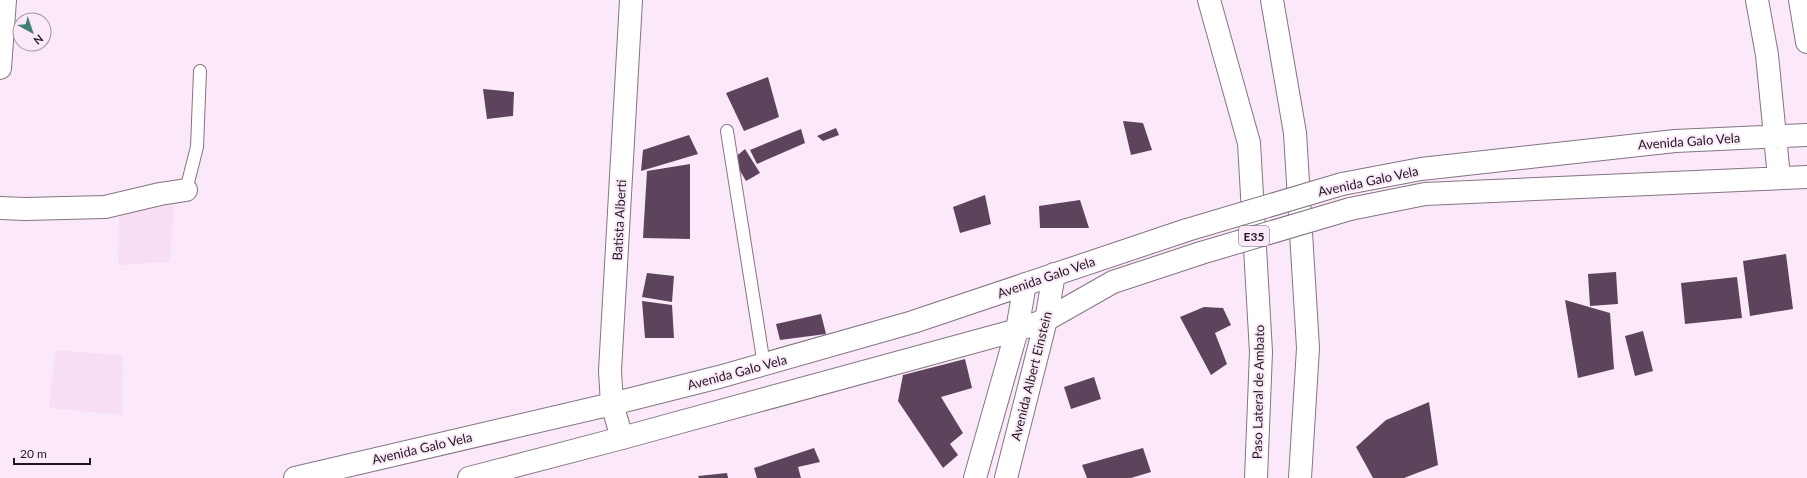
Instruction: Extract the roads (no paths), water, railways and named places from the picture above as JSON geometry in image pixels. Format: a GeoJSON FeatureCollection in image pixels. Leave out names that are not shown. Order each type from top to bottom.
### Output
{"type":"FeatureCollection","features":[{"type":"Feature","properties":{"kind":"main road"},"geometry":{"type":"LineString","coordinates":[[0,68],[5,0]]}},
{"type":"Feature","properties":{"kind":"main road","name":"Batista Alberti"},"geometry":{"type":"LineString","coordinates":[[622,438],[612,404],[610,372],[631,0]]}},
{"type":"Feature","properties":{"kind":"main road","name":"Paso Lateral de Ambato"},"geometry":{"type":"LineString","coordinates":[[1209,0],[1249,143],[1261,352],[1256,478]]}},
{"type":"Feature","properties":{"kind":"main road"},"geometry":{"type":"LineString","coordinates":[[1272,0],[1295,133],[1307,324],[1308,348],[1300,478]]}},
{"type":"Feature","properties":{"kind":"main road"},"geometry":{"type":"LineString","coordinates":[[1757,0],[1767,55],[1779,178]]}},
{"type":"Feature","properties":{"kind":"main road"},"geometry":{"type":"LineString","coordinates":[[1800,0],[1807,42]]}},
{"type":"Feature","properties":{"kind":"main road","name":"Avenida Galo Vela"},"geometry":{"type":"LineString","coordinates":[[295,478],[612,404],[764,365],[913,322],[1187,230],[1342,184],[1421,169],[1651,143],[1807,135]]}},
{"type":"Feature","properties":{"kind":"main road","name":"Avenida Galo Vela"},"geometry":{"type":"LineString","coordinates":[[472,478],[1017,330],[1046,320],[1113,282],[1201,253],[1350,209],[1425,194],[1807,177]]}},
{"type":"Feature","properties":{"kind":"main road"},"geometry":{"type":"LineString","coordinates":[[0,208],[25,209],[105,207],[160,194],[186,190]]}},
{"type":"Feature","properties":{"kind":"main road","name":"Avenida Albert Einstein"},"geometry":{"type":"LineString","coordinates":[[1006,478],[1046,320],[1054,274]]}},
{"type":"Feature","properties":{"kind":"main road","name":"Avenida Albert Einstein"},"geometry":{"type":"LineString","coordinates":[[975,478],[1017,330],[1026,284]]}},
{"type":"Feature","properties":{"kind":"lane"},"geometry":{"type":"LineString","coordinates":[[186,190],[197,147],[200,71]]}},
{"type":"Feature","properties":{"kind":"lane"},"geometry":{"type":"LineString","coordinates":[[727,131],[764,365]]}}]}
